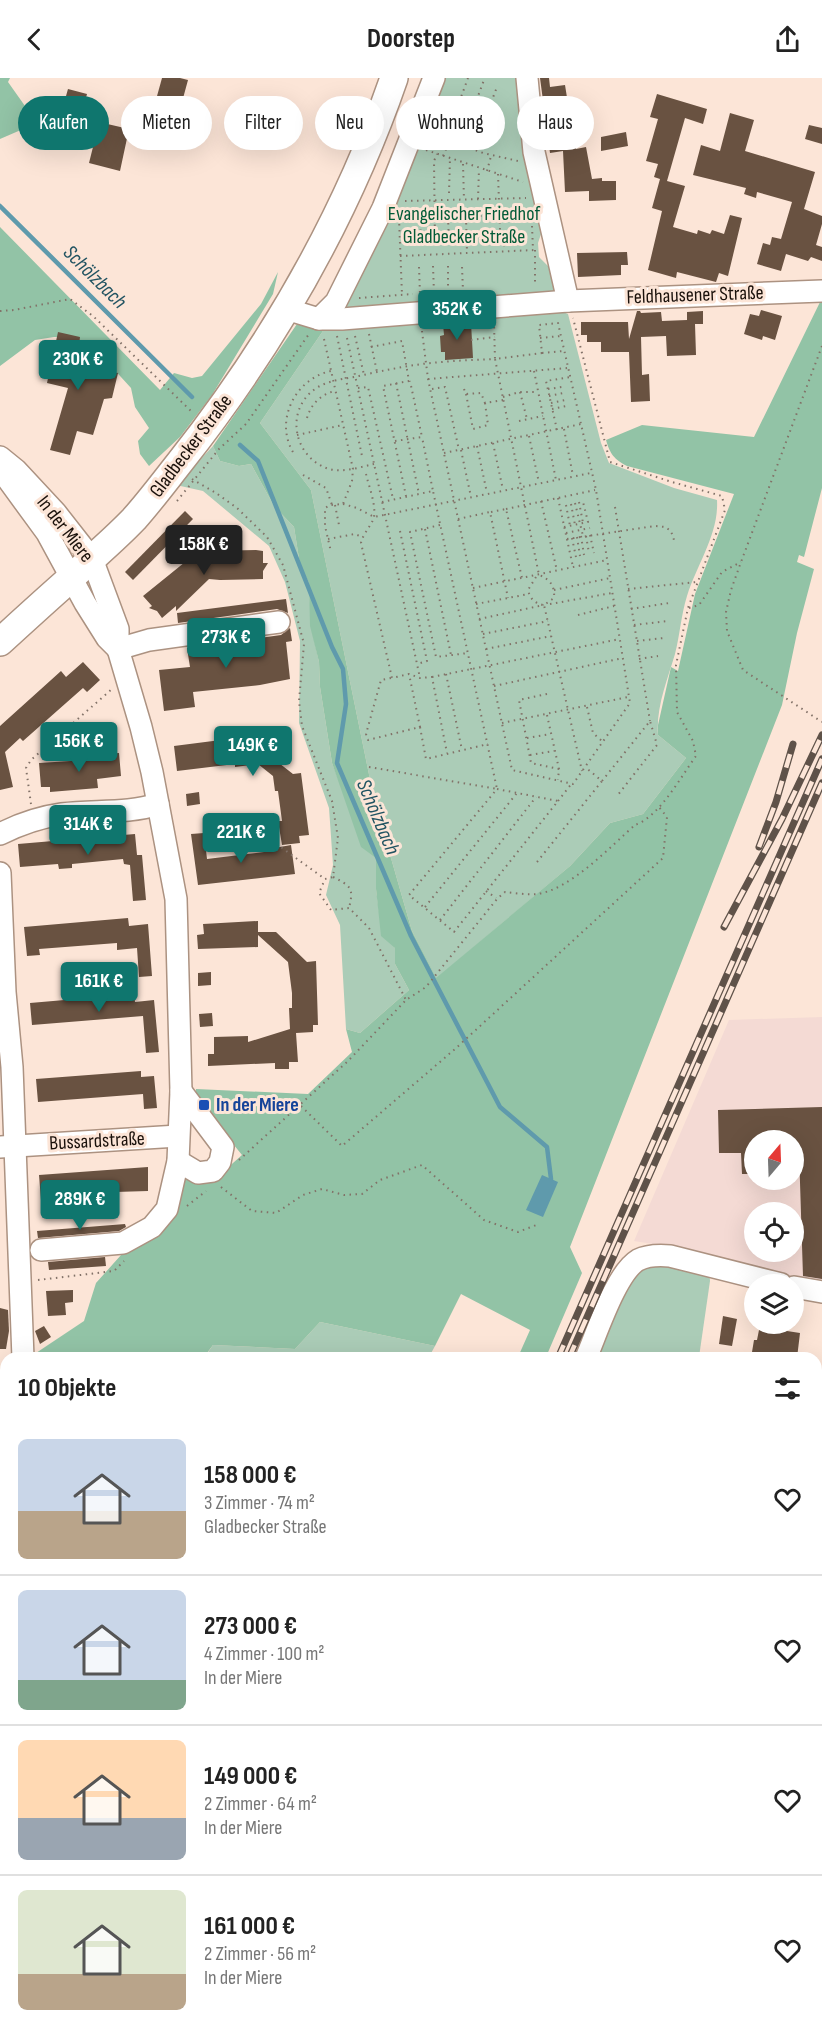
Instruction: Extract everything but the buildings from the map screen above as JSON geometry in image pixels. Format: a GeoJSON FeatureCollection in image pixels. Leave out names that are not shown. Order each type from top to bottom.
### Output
{"type":"FeatureCollection","features":[{"type":"Feature","properties":{"kind":"main road","name":"Gladbecker Straße"},"geometry":{"type":"LineString","coordinates":[[0,642],[135,518],[207,427],[261,350],[336,217],[376,126],[394,78]]}},
{"type":"Feature","properties":{"kind":"street"},"geometry":{"type":"LineString","coordinates":[[322,329],[383,208],[434,78]]}},
{"type":"Feature","properties":{"kind":"street"},"geometry":{"type":"LineString","coordinates":[[286,309],[322,329],[420,304],[494,306],[568,301],[541,250],[527,78]]}},
{"type":"Feature","properties":{"kind":"street","name":"Feldhausener Straße"},"geometry":{"type":"LineString","coordinates":[[568,301],[822,291]]}},
{"type":"Feature","properties":{"kind":"street","name":"In der Miere"},"geometry":{"type":"LineString","coordinates":[[0,457],[56,513],[92,559],[118,629],[118,649],[141,727],[176,899],[181,1091],[178,1161],[167,1209],[152,1227],[123,1243],[41,1250]]}},
{"type":"Feature","properties":{"kind":"street","name":"In der Miere"},"geometry":{"type":"LineString","coordinates":[[0,469],[57,548],[70,578],[107,638],[118,649]]}},
{"type":"Feature","properties":{"kind":"street"},"geometry":{"type":"LineString","coordinates":[[118,649],[149,640],[279,622]]}},
{"type":"Feature","properties":{"kind":"street"},"geometry":{"type":"LineString","coordinates":[[0,834],[34,820],[61,814],[143,809],[158,804]]}},
{"type":"Feature","properties":{"kind":"street"},"geometry":{"type":"LineString","coordinates":[[0,873],[5,992],[12,1066],[8,1147],[23,1352]]}},
{"type":"Feature","properties":{"kind":"street"},"geometry":{"type":"LineString","coordinates":[[178,1161],[198,1173],[213,1171],[220,1162],[223,1147],[181,1091]]}},
{"type":"Feature","properties":{"kind":"street","name":"Bussardstraße"},"geometry":{"type":"LineString","coordinates":[[8,1147],[178,1136]]}},
{"type":"Feature","properties":{"kind":"street"},"geometry":{"type":"LineString","coordinates":[[589,1352],[619,1281],[632,1264],[645,1257],[670,1256],[744,1275]]}},
{"type":"Feature","properties":{"kind":"street"},"geometry":{"type":"LineString","coordinates":[[804,1289],[822,1292]]}},
{"type":"Feature","properties":{"kind":"path"},"geometry":{"type":"LineString","coordinates":[[461,96],[468,78]]}},
{"type":"Feature","properties":{"kind":"path"},"geometry":{"type":"LineString","coordinates":[[478,96],[484,80]]}},
{"type":"Feature","properties":{"kind":"path"},"geometry":{"type":"LineString","coordinates":[[494,96],[497,87]]}},
{"type":"Feature","properties":{"kind":"path"},"geometry":{"type":"LineString","coordinates":[[427,150],[524,182]]}},
{"type":"Feature","properties":{"kind":"path"},"geometry":{"type":"LineString","coordinates":[[444,156],[446,150]]}},
{"type":"Feature","properties":{"kind":"path"},"geometry":{"type":"LineString","coordinates":[[477,150],[518,163],[519,160]]}},
{"type":"Feature","properties":{"kind":"path"},"geometry":{"type":"LineString","coordinates":[[435,244],[433,200],[434,161],[437,154]]}},
{"type":"Feature","properties":{"kind":"path"},"geometry":{"type":"LineString","coordinates":[[487,171],[491,155]]}},
{"type":"Feature","properties":{"kind":"path"},"geometry":{"type":"LineString","coordinates":[[449,193],[450,158]]}},
{"type":"Feature","properties":{"kind":"path"},"geometry":{"type":"LineString","coordinates":[[463,163],[464,200]]}},
{"type":"Feature","properties":{"kind":"path"},"geometry":{"type":"LineString","coordinates":[[478,199],[479,168]]}},
{"type":"Feature","properties":{"kind":"path"},"geometry":{"type":"LineString","coordinates":[[498,174],[500,230],[504,236],[504,250]]}},
{"type":"Feature","properties":{"kind":"path"},"geometry":{"type":"LineString","coordinates":[[397,201],[534,198]]}},
{"type":"Feature","properties":{"kind":"path"},"geometry":{"type":"LineString","coordinates":[[466,216],[467,253]]}},
{"type":"Feature","properties":{"kind":"path"},"geometry":{"type":"LineString","coordinates":[[394,218],[535,216]]}},
{"type":"Feature","properties":{"kind":"path"},"geometry":{"type":"LineString","coordinates":[[448,217],[449,243]]}},
{"type":"Feature","properties":{"kind":"path"},"geometry":{"type":"LineString","coordinates":[[525,286],[536,286],[541,250],[531,217]]}},
{"type":"Feature","properties":{"kind":"path"},"geometry":{"type":"LineString","coordinates":[[399,218],[402,295]]}},
{"type":"Feature","properties":{"kind":"path"},"geometry":{"type":"LineString","coordinates":[[420,243],[421,218]]}},
{"type":"Feature","properties":{"kind":"path"},"geometry":{"type":"LineString","coordinates":[[400,256],[541,250]]}},
{"type":"Feature","properties":{"kind":"path"},"geometry":{"type":"LineString","coordinates":[[433,266],[434,293]]}},
{"type":"Feature","properties":{"kind":"path"},"geometry":{"type":"LineString","coordinates":[[448,266],[448,292]]}},
{"type":"Feature","properties":{"kind":"path"},"geometry":{"type":"LineString","coordinates":[[419,267],[425,363],[512,770],[572,783]]}},
{"type":"Feature","properties":{"kind":"path"},"geometry":{"type":"LineString","coordinates":[[420,304],[434,293],[463,291],[462,267]]}},
{"type":"Feature","properties":{"kind":"path"},"geometry":{"type":"LineString","coordinates":[[349,299],[402,295],[420,304]]}},
{"type":"Feature","properties":{"kind":"path"},"geometry":{"type":"LineString","coordinates":[[0,311],[69,299],[77,303],[207,427]]}},
{"type":"Feature","properties":{"kind":"path"},"geometry":{"type":"LineString","coordinates":[[349,908],[369,928],[406,1000],[426,987],[437,975],[505,892],[538,894],[570,881],[635,825],[646,821],[696,756],[693,741],[677,712],[676,665],[688,608],[725,510],[722,495],[610,462],[568,301]]}},
{"type":"Feature","properties":{"kind":"path"},"geometry":{"type":"LineString","coordinates":[[494,306],[495,359],[538,575]]}},
{"type":"Feature","properties":{"kind":"path"},"geometry":{"type":"LineString","coordinates":[[497,789],[409,895],[454,932],[582,771],[630,703],[596,490],[558,323],[538,325],[542,353]]}},
{"type":"Feature","properties":{"kind":"path"},"geometry":{"type":"LineString","coordinates":[[322,329],[353,469],[352,481],[344,504]]}},
{"type":"Feature","properties":{"kind":"path"},"geometry":{"type":"LineString","coordinates":[[322,329],[246,424],[219,449],[195,481],[237,508],[267,537],[283,566],[304,644],[299,701],[302,726],[332,801],[338,838],[333,876]]}},
{"type":"Feature","properties":{"kind":"path"},"geometry":{"type":"LineString","coordinates":[[368,330],[377,372]]}},
{"type":"Feature","properties":{"kind":"path"},"geometry":{"type":"LineString","coordinates":[[354,332],[364,375]]}},
{"type":"Feature","properties":{"kind":"path"},"geometry":{"type":"LineString","coordinates":[[346,333],[420,678]]}},
{"type":"Feature","properties":{"kind":"path"},"geometry":{"type":"LineString","coordinates":[[337,335],[362,456]]}},
{"type":"Feature","properties":{"kind":"path"},"geometry":{"type":"LineString","coordinates":[[540,338],[561,336]]}},
{"type":"Feature","properties":{"kind":"path"},"geometry":{"type":"LineString","coordinates":[[471,340],[495,338]]}},
{"type":"Feature","properties":{"kind":"path"},"geometry":{"type":"LineString","coordinates":[[371,347],[402,341],[497,789]]}},
{"type":"Feature","properties":{"kind":"path"},"geometry":{"type":"LineString","coordinates":[[822,346],[741,562],[726,612],[727,631],[742,670],[822,722]]}},
{"type":"Feature","properties":{"kind":"path"},"geometry":{"type":"LineString","coordinates":[[374,464],[353,469],[330,469],[320,465],[305,453],[297,435],[297,420],[302,403],[313,390],[333,381],[425,363],[495,359],[564,351]]}},
{"type":"Feature","properties":{"kind":"path"},"geometry":{"type":"LineString","coordinates":[[428,379],[568,368]]}},
{"type":"Feature","properties":{"kind":"path"},"geometry":{"type":"LineString","coordinates":[[293,452],[286,434],[288,411],[297,391],[309,380],[331,371]]}},
{"type":"Feature","properties":{"kind":"path"},"geometry":{"type":"LineString","coordinates":[[534,371],[556,480]]}},
{"type":"Feature","properties":{"kind":"path"},"geometry":{"type":"LineString","coordinates":[[536,382],[570,377]]}},
{"type":"Feature","properties":{"kind":"path"},"geometry":{"type":"LineString","coordinates":[[406,496],[383,386],[409,381]]}},
{"type":"Feature","properties":{"kind":"path"},"geometry":{"type":"LineString","coordinates":[[546,381],[557,430]]}},
{"type":"Feature","properties":{"kind":"path"},"geometry":{"type":"LineString","coordinates":[[396,383],[419,494]]}},
{"type":"Feature","properties":{"kind":"path"},"geometry":{"type":"LineString","coordinates":[[358,388],[368,387],[393,499]]}},
{"type":"Feature","properties":{"kind":"path"},"geometry":{"type":"LineString","coordinates":[[430,389],[445,387],[471,497]]}},
{"type":"Feature","properties":{"kind":"path"},"geometry":{"type":"LineString","coordinates":[[548,389],[562,387]]}},
{"type":"Feature","properties":{"kind":"path"},"geometry":{"type":"LineString","coordinates":[[464,389],[473,429],[488,425],[481,393],[466,394]]}},
{"type":"Feature","properties":{"kind":"path"},"geometry":{"type":"LineString","coordinates":[[307,418],[318,400],[336,391]]}},
{"type":"Feature","properties":{"kind":"path"},"geometry":{"type":"LineString","coordinates":[[485,403],[520,392],[538,392]]}},
{"type":"Feature","properties":{"kind":"path"},"geometry":{"type":"LineString","coordinates":[[520,392],[527,419]]}},
{"type":"Feature","properties":{"kind":"path"},"geometry":{"type":"LineString","coordinates":[[549,396],[563,393]]}},
{"type":"Feature","properties":{"kind":"path"},"geometry":{"type":"LineString","coordinates":[[294,398],[302,403]]}},
{"type":"Feature","properties":{"kind":"path"},"geometry":{"type":"LineString","coordinates":[[551,403],[565,400]]}},
{"type":"Feature","properties":{"kind":"path"},"geometry":{"type":"LineString","coordinates":[[552,409],[566,406]]}},
{"type":"Feature","properties":{"kind":"path"},"geometry":{"type":"LineString","coordinates":[[519,421],[543,416]]}},
{"type":"Feature","properties":{"kind":"path"},"geometry":{"type":"LineString","coordinates":[[444,453],[581,424]]}},
{"type":"Feature","properties":{"kind":"path"},"geometry":{"type":"LineString","coordinates":[[297,435],[343,425]]}},
{"type":"Feature","properties":{"kind":"path"},"geometry":{"type":"LineString","coordinates":[[564,428],[573,477]]}},
{"type":"Feature","properties":{"kind":"path"},"geometry":{"type":"LineString","coordinates":[[395,441],[422,436]]}},
{"type":"Feature","properties":{"kind":"path"},"geometry":{"type":"LineString","coordinates":[[529,436],[539,483]]}},
{"type":"Feature","properties":{"kind":"path"},"geometry":{"type":"LineString","coordinates":[[493,443],[503,491]]}},
{"type":"Feature","properties":{"kind":"path"},"geometry":{"type":"LineString","coordinates":[[477,446],[487,494]]}},
{"type":"Feature","properties":{"kind":"path"},"geometry":{"type":"LineString","coordinates":[[331,552],[324,513],[325,508],[333,505],[344,504],[374,517],[592,473]]}},
{"type":"Feature","properties":{"kind":"path"},"geometry":{"type":"LineString","coordinates":[[366,474],[374,506],[374,517],[361,543],[392,678]]}},
{"type":"Feature","properties":{"kind":"path"},"geometry":{"type":"LineString","coordinates":[[303,476],[326,488],[339,525]]}},
{"type":"Feature","properties":{"kind":"path"},"geometry":{"type":"LineString","coordinates":[[458,519],[596,490]]}},
{"type":"Feature","properties":{"kind":"path"},"geometry":{"type":"LineString","coordinates":[[382,502],[433,491]]}},
{"type":"Feature","properties":{"kind":"path"},"geometry":{"type":"LineString","coordinates":[[558,498],[573,567]]}},
{"type":"Feature","properties":{"kind":"path"},"geometry":{"type":"LineString","coordinates":[[542,501],[557,571]]}},
{"type":"Feature","properties":{"kind":"path"},"geometry":{"type":"LineString","coordinates":[[564,527],[588,522],[583,502]]}},
{"type":"Feature","properties":{"kind":"path"},"geometry":{"type":"LineString","coordinates":[[575,503],[579,524],[589,553]]}},
{"type":"Feature","properties":{"kind":"path"},"geometry":{"type":"LineString","coordinates":[[566,505],[570,526]]}},
{"type":"Feature","properties":{"kind":"path"},"geometry":{"type":"LineString","coordinates":[[615,507],[639,659],[650,721],[657,745],[616,796]]}},
{"type":"Feature","properties":{"kind":"path"},"geometry":{"type":"LineString","coordinates":[[506,509],[522,578]]}},
{"type":"Feature","properties":{"kind":"path"},"geometry":{"type":"LineString","coordinates":[[490,512],[508,598]]}},
{"type":"Feature","properties":{"kind":"path"},"geometry":{"type":"LineString","coordinates":[[440,525],[410,532],[436,657],[468,653]]}},
{"type":"Feature","properties":{"kind":"path"},"geometry":{"type":"LineString","coordinates":[[567,539],[660,525],[671,531],[674,540]]}},
{"type":"Feature","properties":{"kind":"path"},"geometry":{"type":"LineString","coordinates":[[425,528],[452,655]]}},
{"type":"Feature","properties":{"kind":"path"},"geometry":{"type":"LineString","coordinates":[[566,533],[590,528]]}},
{"type":"Feature","properties":{"kind":"path"},"geometry":{"type":"LineString","coordinates":[[400,531],[427,661],[417,664]]}},
{"type":"Feature","properties":{"kind":"path"},"geometry":{"type":"LineString","coordinates":[[328,539],[355,534],[362,537]]}},
{"type":"Feature","properties":{"kind":"path"},"geometry":{"type":"LineString","coordinates":[[590,535],[594,553]]}},
{"type":"Feature","properties":{"kind":"path"},"geometry":{"type":"LineString","coordinates":[[580,556],[583,536]]}},
{"type":"Feature","properties":{"kind":"path"},"geometry":{"type":"LineString","coordinates":[[576,537],[580,556]]}},
{"type":"Feature","properties":{"kind":"path"},"geometry":{"type":"LineString","coordinates":[[572,538],[580,556]]}},
{"type":"Feature","properties":{"kind":"path"},"geometry":{"type":"LineString","coordinates":[[473,588],[607,560]]}},
{"type":"Feature","properties":{"kind":"path"},"geometry":{"type":"LineString","coordinates":[[688,608],[699,605],[722,572],[741,562]]}},
{"type":"Feature","properties":{"kind":"path"},"geometry":{"type":"LineString","coordinates":[[538,575],[548,579],[554,590],[554,598],[544,605]]}},
{"type":"Feature","properties":{"kind":"path"},"geometry":{"type":"LineString","coordinates":[[538,575],[528,590],[533,601],[544,605]]}},
{"type":"Feature","properties":{"kind":"path"},"geometry":{"type":"LineString","coordinates":[[554,590],[610,578]]}},
{"type":"Feature","properties":{"kind":"path"},"geometry":{"type":"LineString","coordinates":[[628,589],[697,582]]}},
{"type":"Feature","properties":{"kind":"path"},"geometry":{"type":"LineString","coordinates":[[479,619],[612,593]]}},
{"type":"Feature","properties":{"kind":"path"},"geometry":{"type":"LineString","coordinates":[[476,604],[529,594]]}},
{"type":"Feature","properties":{"kind":"path"},"geometry":{"type":"LineString","coordinates":[[631,609],[669,603]]}},
{"type":"Feature","properties":{"kind":"path"},"geometry":{"type":"LineString","coordinates":[[544,605],[582,771]]}},
{"type":"Feature","properties":{"kind":"path"},"geometry":{"type":"LineString","coordinates":[[578,615],[615,606]]}},
{"type":"Feature","properties":{"kind":"path"},"geometry":{"type":"LineString","coordinates":[[483,634],[548,621]]}},
{"type":"Feature","properties":{"kind":"path"},"geometry":{"type":"LineString","coordinates":[[634,625],[668,621]]}},
{"type":"Feature","properties":{"kind":"path"},"geometry":{"type":"LineString","coordinates":[[486,649],[551,636]]}},
{"type":"Feature","properties":{"kind":"path"},"geometry":{"type":"LineString","coordinates":[[636,641],[664,638]]}},
{"type":"Feature","properties":{"kind":"path"},"geometry":{"type":"LineString","coordinates":[[420,727],[368,740],[366,734],[381,680],[409,674],[420,678],[432,677],[620,639]]}},
{"type":"Feature","properties":{"kind":"path"},"geometry":{"type":"LineString","coordinates":[[639,659],[658,656]]}},
{"type":"Feature","properties":{"kind":"path"},"geometry":{"type":"LineString","coordinates":[[494,686],[623,658]]}},
{"type":"Feature","properties":{"kind":"path"},"geometry":{"type":"LineString","coordinates":[[409,674],[426,759],[488,744]]}},
{"type":"Feature","properties":{"kind":"path"},"geometry":{"type":"LineString","coordinates":[[446,674],[462,750]]}},
{"type":"Feature","properties":{"kind":"path"},"geometry":{"type":"LineString","coordinates":[[432,677],[447,753]]}},
{"type":"Feature","properties":{"kind":"path"},"geometry":{"type":"LineString","coordinates":[[34,820],[26,768],[31,760],[112,689]]}},
{"type":"Feature","properties":{"kind":"path"},"geometry":{"type":"LineString","coordinates":[[547,694],[519,700],[531,763],[559,769]]}},
{"type":"Feature","properties":{"kind":"path"},"geometry":{"type":"LineString","coordinates":[[502,723],[629,697]]}},
{"type":"Feature","properties":{"kind":"path"},"geometry":{"type":"LineString","coordinates":[[587,707],[593,733],[603,741]]}},
{"type":"Feature","properties":{"kind":"path"},"geometry":{"type":"LineString","coordinates":[[547,715],[559,769],[558,780]]}},
{"type":"Feature","properties":{"kind":"path"},"geometry":{"type":"LineString","coordinates":[[537,862],[650,721]]}},
{"type":"Feature","properties":{"kind":"path"},"geometry":{"type":"LineString","coordinates":[[526,738],[551,733]]}},
{"type":"Feature","properties":{"kind":"path"},"geometry":{"type":"LineString","coordinates":[[530,755],[555,751]]}},
{"type":"Feature","properties":{"kind":"path"},"geometry":{"type":"LineString","coordinates":[[369,767],[558,801]]}},
{"type":"Feature","properties":{"kind":"path"},"geometry":{"type":"LineString","coordinates":[[585,767],[602,781]]}},
{"type":"Feature","properties":{"kind":"path"},"geometry":{"type":"LineString","coordinates":[[425,908],[517,793]]}},
{"type":"Feature","properties":{"kind":"path"},"geometry":{"type":"LineString","coordinates":[[440,920],[536,797]]}},
{"type":"Feature","properties":{"kind":"path"},"geometry":{"type":"LineString","coordinates":[[301,1106],[342,1146],[476,1031],[663,858],[667,817],[659,807]]}},
{"type":"Feature","properties":{"kind":"path"},"geometry":{"type":"LineString","coordinates":[[257,830],[325,879]]}},
{"type":"Feature","properties":{"kind":"path"},"geometry":{"type":"LineString","coordinates":[[333,876],[348,884],[352,894],[349,908],[331,910],[319,893],[325,879],[333,876]]}},
{"type":"Feature","properties":{"kind":"path"},"geometry":{"type":"LineString","coordinates":[[486,891],[497,899]]}},
{"type":"Feature","properties":{"kind":"path"},"geometry":{"type":"LineString","coordinates":[[207,1172],[219,1186],[252,1210],[276,1213],[303,1195],[322,1189],[344,1195],[363,1194],[380,1180],[422,1165],[484,1220],[518,1232],[539,1224]]}},
{"type":"Feature","properties":{"kind":"shaded area"},"geometry":{"type":"Polygon","coordinates":[[[822,1017],[822,1284],[804,1281],[804,1274],[776,1274],[678,1248],[634,1241],[729,1020],[822,1017]]]}},
{"type":"Feature","properties":{"kind":"green space"},"geometry":{"type":"Polygon","coordinates":[[[0,78],[10,78],[8,82],[18,96],[18,131],[0,139],[0,78]]]}},
{"type":"Feature","properties":{"kind":"green space","name":"Evangelischer Friedhof Gladbecker Straße"},"geometry":{"type":"Polygon","coordinates":[[[439,78],[519,78],[522,96],[517,96],[517,150],[530,150],[542,231],[538,243],[539,257],[554,272],[557,291],[341,313],[409,150],[505,150],[505,96],[431,96],[439,78]]]}},
{"type":"Feature","properties":{"kind":"green space"},"geometry":{"type":"Polygon","coordinates":[[[0,227],[160,390],[174,373],[192,378],[202,376],[261,304],[278,272],[273,294],[212,395],[180,437],[149,466],[140,454],[138,441],[149,428],[135,407],[131,388],[100,354],[73,337],[54,337],[35,340],[0,366],[0,227]]]}},
{"type":"Feature","properties":{"kind":"green space"},"geometry":{"type":"Polygon","coordinates":[[[822,298],[822,488],[804,557],[799,555],[797,562],[814,569],[797,633],[782,705],[570,1247],[582,1273],[548,1352],[520,1352],[530,1330],[461,1294],[435,1346],[320,1322],[295,1349],[213,1345],[208,1352],[38,1352],[84,1321],[96,1283],[155,1217],[181,1178],[215,1179],[242,1155],[196,1098],[196,1089],[308,1094],[352,1052],[346,1029],[360,1033],[409,990],[395,964],[395,948],[381,936],[376,889],[376,858],[361,847],[332,763],[320,687],[319,662],[310,626],[309,583],[300,565],[294,527],[274,506],[251,464],[239,466],[220,461],[213,446],[297,324],[325,328],[260,423],[311,490],[374,799],[412,931],[436,978],[570,866],[610,823],[643,814],[686,758],[658,735],[658,725],[671,667],[678,671],[695,594],[734,494],[627,466],[613,456],[606,440],[642,425],[754,437],[822,298]]]}},
{"type":"Feature","properties":{"kind":"green space"},"geometry":{"type":"Polygon","coordinates":[[[563,312],[568,314],[601,443],[609,463],[674,488],[717,500],[715,525],[687,596],[659,714],[658,735],[686,758],[643,814],[610,823],[570,866],[436,979],[412,931],[374,799],[311,490],[260,423],[325,328],[493,314],[563,312]]]}},
{"type":"Feature","properties":{"kind":"green space"},"geometry":{"type":"Polygon","coordinates":[[[213,446],[220,461],[239,466],[251,464],[274,506],[294,527],[300,565],[309,582],[311,626],[319,662],[320,687],[332,763],[347,802],[376,858],[379,912],[395,948],[395,964],[409,990],[360,1033],[346,1029],[340,925],[326,895],[333,865],[329,808],[299,723],[300,641],[285,582],[269,546],[203,491],[176,485],[213,446]]]}},
{"type":"Feature","properties":{"kind":"green space"},"geometry":{"type":"Polygon","coordinates":[[[642,1263],[709,1270],[710,1281],[700,1352],[597,1352],[625,1283],[642,1263]]]}},
{"type":"Feature","properties":{"kind":"green space"},"geometry":{"type":"Polygon","coordinates":[[[320,1322],[435,1346],[432,1352],[208,1352],[213,1345],[295,1349],[320,1322]]]}},
{"type":"Feature","properties":{"kind":"water"},"geometry":{"type":"Polygon","coordinates":[[[542,1175],[558,1182],[543,1217],[526,1210],[542,1175]]]}},
{"type":"Feature","properties":{"kind":"waterway","name":"Schölzbach"},"geometry":{"type":"LineString","coordinates":[[0,206],[192,397]]}},
{"type":"Feature","properties":{"kind":"waterway","name":"Schölzbach"},"geometry":{"type":"LineString","coordinates":[[240,445],[258,461],[332,647],[343,669],[346,704],[337,763],[411,936],[500,1107],[547,1147],[551,1179]]}},
{"type":"Feature","properties":{"kind":"railway"},"geometry":{"type":"LineString","coordinates":[[724,927],[782,819],[822,735]]}},
{"type":"Feature","properties":{"kind":"railway"},"geometry":{"type":"LineString","coordinates":[[759,847],[776,802],[793,744]]}},
{"type":"Feature","properties":{"kind":"railway"},"geometry":{"type":"LineString","coordinates":[[561,1352],[822,759]]}},
{"type":"Feature","properties":{"kind":"railway"},"geometry":{"type":"LineString","coordinates":[[572,1352],[822,783]]}},
{"type":"Feature","properties":{"kind":"place","name":"In der Miere"},"geometry":{"type":"Point","coordinates":[204,1105]}}]}
